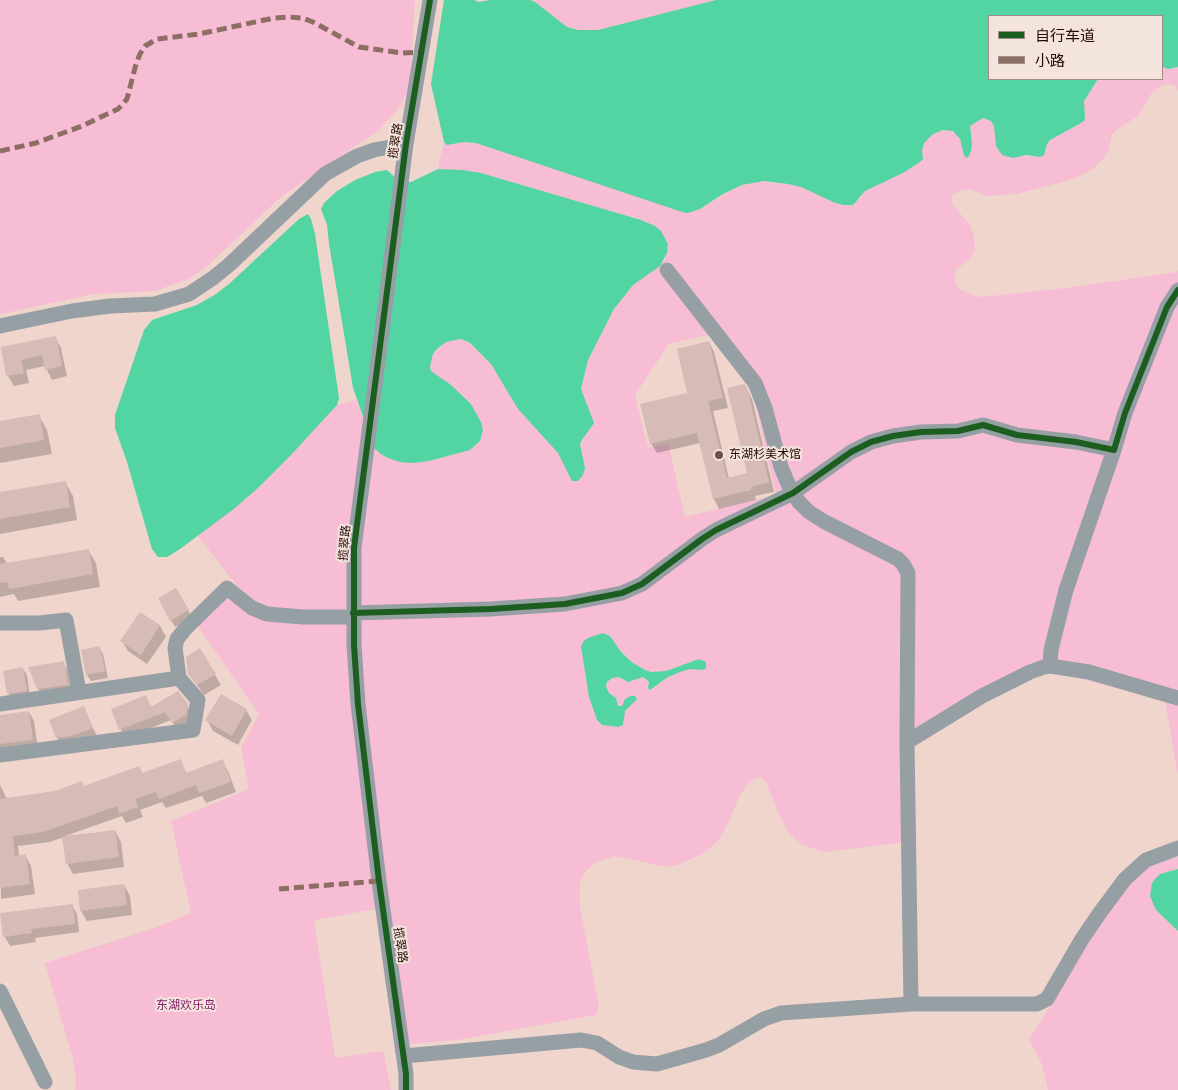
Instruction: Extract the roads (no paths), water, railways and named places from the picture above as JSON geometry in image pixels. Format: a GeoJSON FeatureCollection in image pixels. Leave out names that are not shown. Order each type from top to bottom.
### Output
{"type":"FeatureCollection","features":[{"type":"Feature","properties":{"kind":"street","name":"揽翠路"},"geometry":{"type":"LineString","coordinates":[[406,1090],[404,1056],[379,881],[360,714],[353,615],[354,548],[406,144],[430,0]]}},
{"type":"Feature","properties":{"kind":"street"},"geometry":{"type":"LineString","coordinates":[[0,326],[72,311],[110,306],[155,304],[189,294],[229,265],[325,174],[357,156],[374,150],[406,144]]}},
{"type":"Feature","properties":{"kind":"street"},"geometry":{"type":"LineString","coordinates":[[667,270],[755,383],[765,408],[781,467],[792,493],[799,502],[809,512],[825,522],[898,559],[906,569],[909,582],[907,742],[911,1004]]}},
{"type":"Feature","properties":{"kind":"street"},"geometry":{"type":"LineString","coordinates":[[1050,666],[1051,650],[1066,590],[1125,413],[1167,307],[1178,290]]}},
{"type":"Feature","properties":{"kind":"street"},"geometry":{"type":"LineString","coordinates":[[0,755],[193,730],[198,700],[179,678],[175,648],[177,639],[227,588],[252,608],[267,614],[303,617],[565,604],[622,593],[642,584],[702,538],[792,493],[851,452],[871,442],[893,436],[921,432],[958,431],[983,425],[1017,435],[1076,442],[1114,450]]}},
{"type":"Feature","properties":{"kind":"street"},"geometry":{"type":"LineString","coordinates":[[0,623],[40,623],[66,620],[79,692]]}},
{"type":"Feature","properties":{"kind":"street"},"geometry":{"type":"LineString","coordinates":[[907,742],[982,696],[1030,672],[1050,666],[1089,672],[1178,698]]}},
{"type":"Feature","properties":{"kind":"street"},"geometry":{"type":"LineString","coordinates":[[0,704],[179,678]]}},
{"type":"Feature","properties":{"kind":"street"},"geometry":{"type":"LineString","coordinates":[[404,1056],[581,1040],[597,1043],[619,1057],[633,1062],[657,1064],[719,1045],[764,1019],[781,1012],[911,1004],[1032,1005],[1044,1002],[1099,914],[1125,879],[1146,860],[1178,848]]}},
{"type":"Feature","properties":{"kind":"street"},"geometry":{"type":"LineString","coordinates":[[0,991],[45,1082]]}},
{"type":"Feature","properties":{"kind":"place","name":"东湖杉美术馆"},"geometry":{"type":"Point","coordinates":[719,455]}},
{"type":"Feature","properties":{"kind":"park label","name":"东湖欢乐岛"},"geometry":{"type":"Point","coordinates":[186,1006]}}]}
